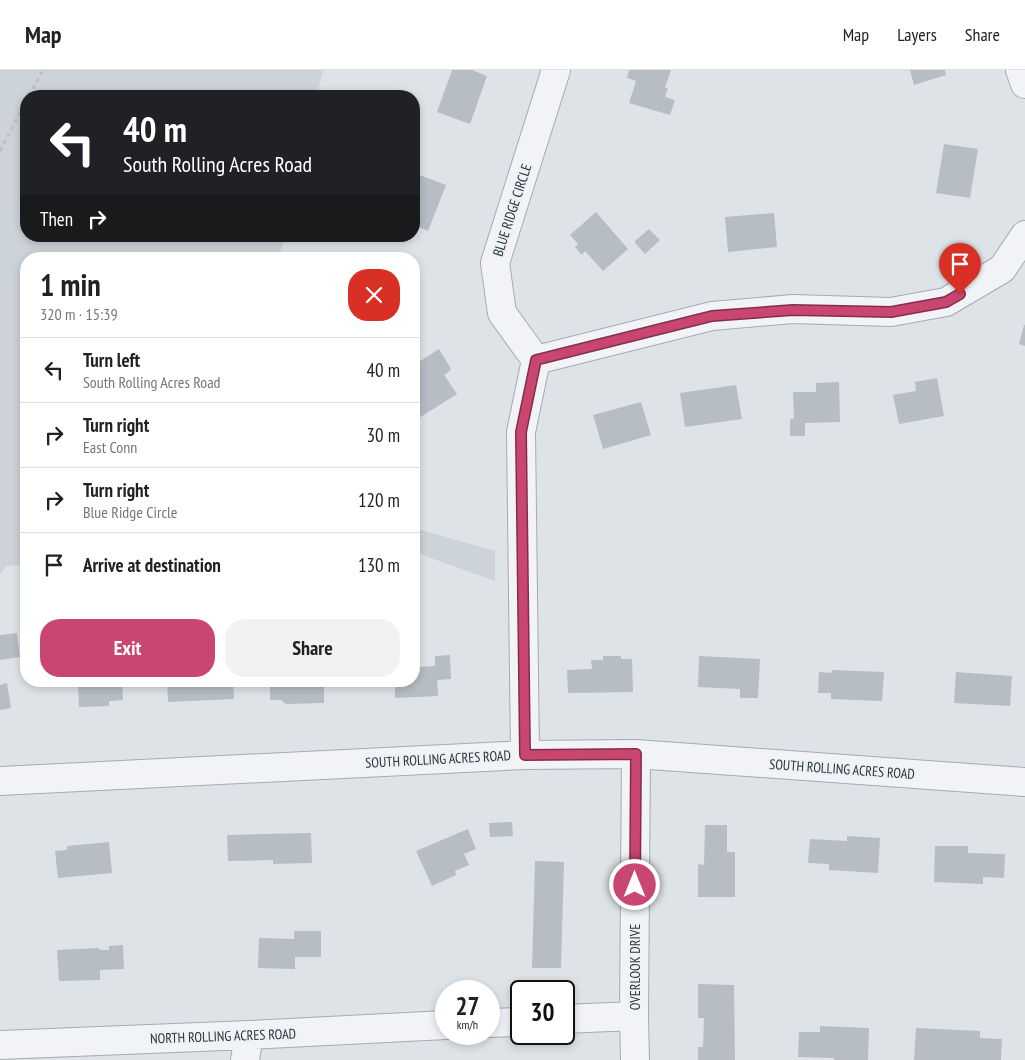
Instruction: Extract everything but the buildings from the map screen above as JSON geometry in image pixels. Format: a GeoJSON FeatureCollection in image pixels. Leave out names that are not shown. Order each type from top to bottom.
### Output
{"type":"FeatureCollection","features":[{"type":"Feature","properties":{"kind":"street","name":"BLUE RIDGE CIRCLE"},"geometry":{"type":"LineString","coordinates":[[536,360],[502,312],[495,263],[556,70]]}},
{"type":"Feature","properties":{"kind":"street"},"geometry":{"type":"LineString","coordinates":[[1020,70],[1025,84]]}},
{"type":"Feature","properties":{"kind":"street"},"geometry":{"type":"LineString","coordinates":[[525,755],[521,432],[536,360],[712,316],[793,310],[891,312],[946,302],[1002,269],[1025,235]]}},
{"type":"Feature","properties":{"kind":"street","name":"SOUTH ROLLING ACRES ROAD"},"geometry":{"type":"LineString","coordinates":[[0,781],[525,755],[636,754],[1025,782]]}},
{"type":"Feature","properties":{"kind":"street","name":"OVERLOOK DRIVE"},"geometry":{"type":"LineString","coordinates":[[636,754],[634,1016],[636,1060]]}},
{"type":"Feature","properties":{"kind":"street"},"geometry":{"type":"LineString","coordinates":[[575,1019],[634,1016]]}},
{"type":"Feature","properties":{"kind":"street","name":"NORTH ROLLING ACRES ROAD"},"geometry":{"type":"LineString","coordinates":[[0,1045],[247,1048],[435,1026]]}},
{"type":"Feature","properties":{"kind":"path"},"geometry":{"type":"LineString","coordinates":[[32,90],[43,70]]}},
{"type":"Feature","properties":{"kind":"path"},"geometry":{"type":"LineString","coordinates":[[0,151],[20,113]]}},
{"type":"Feature","properties":{"kind":"shaded area"},"geometry":{"type":"Polygon","coordinates":[[[0,70],[323,70],[318,90],[20,90],[20,242],[283,242],[281,252],[20,252],[20,565],[6,566],[0,575],[0,70]]]}},
{"type":"Feature","properties":{"kind":"shaded area"},"geometry":{"type":"Polygon","coordinates":[[[420,530],[495,551],[495,581],[420,554],[420,530]]]}},
{"type":"Feature","properties":{"kind":"route"},"geometry":{"type":"LineString","coordinates":[[635,885],[636,754],[525,755],[521,432],[536,360],[712,316],[793,310],[891,312],[946,302],[960,294]]}}]}
